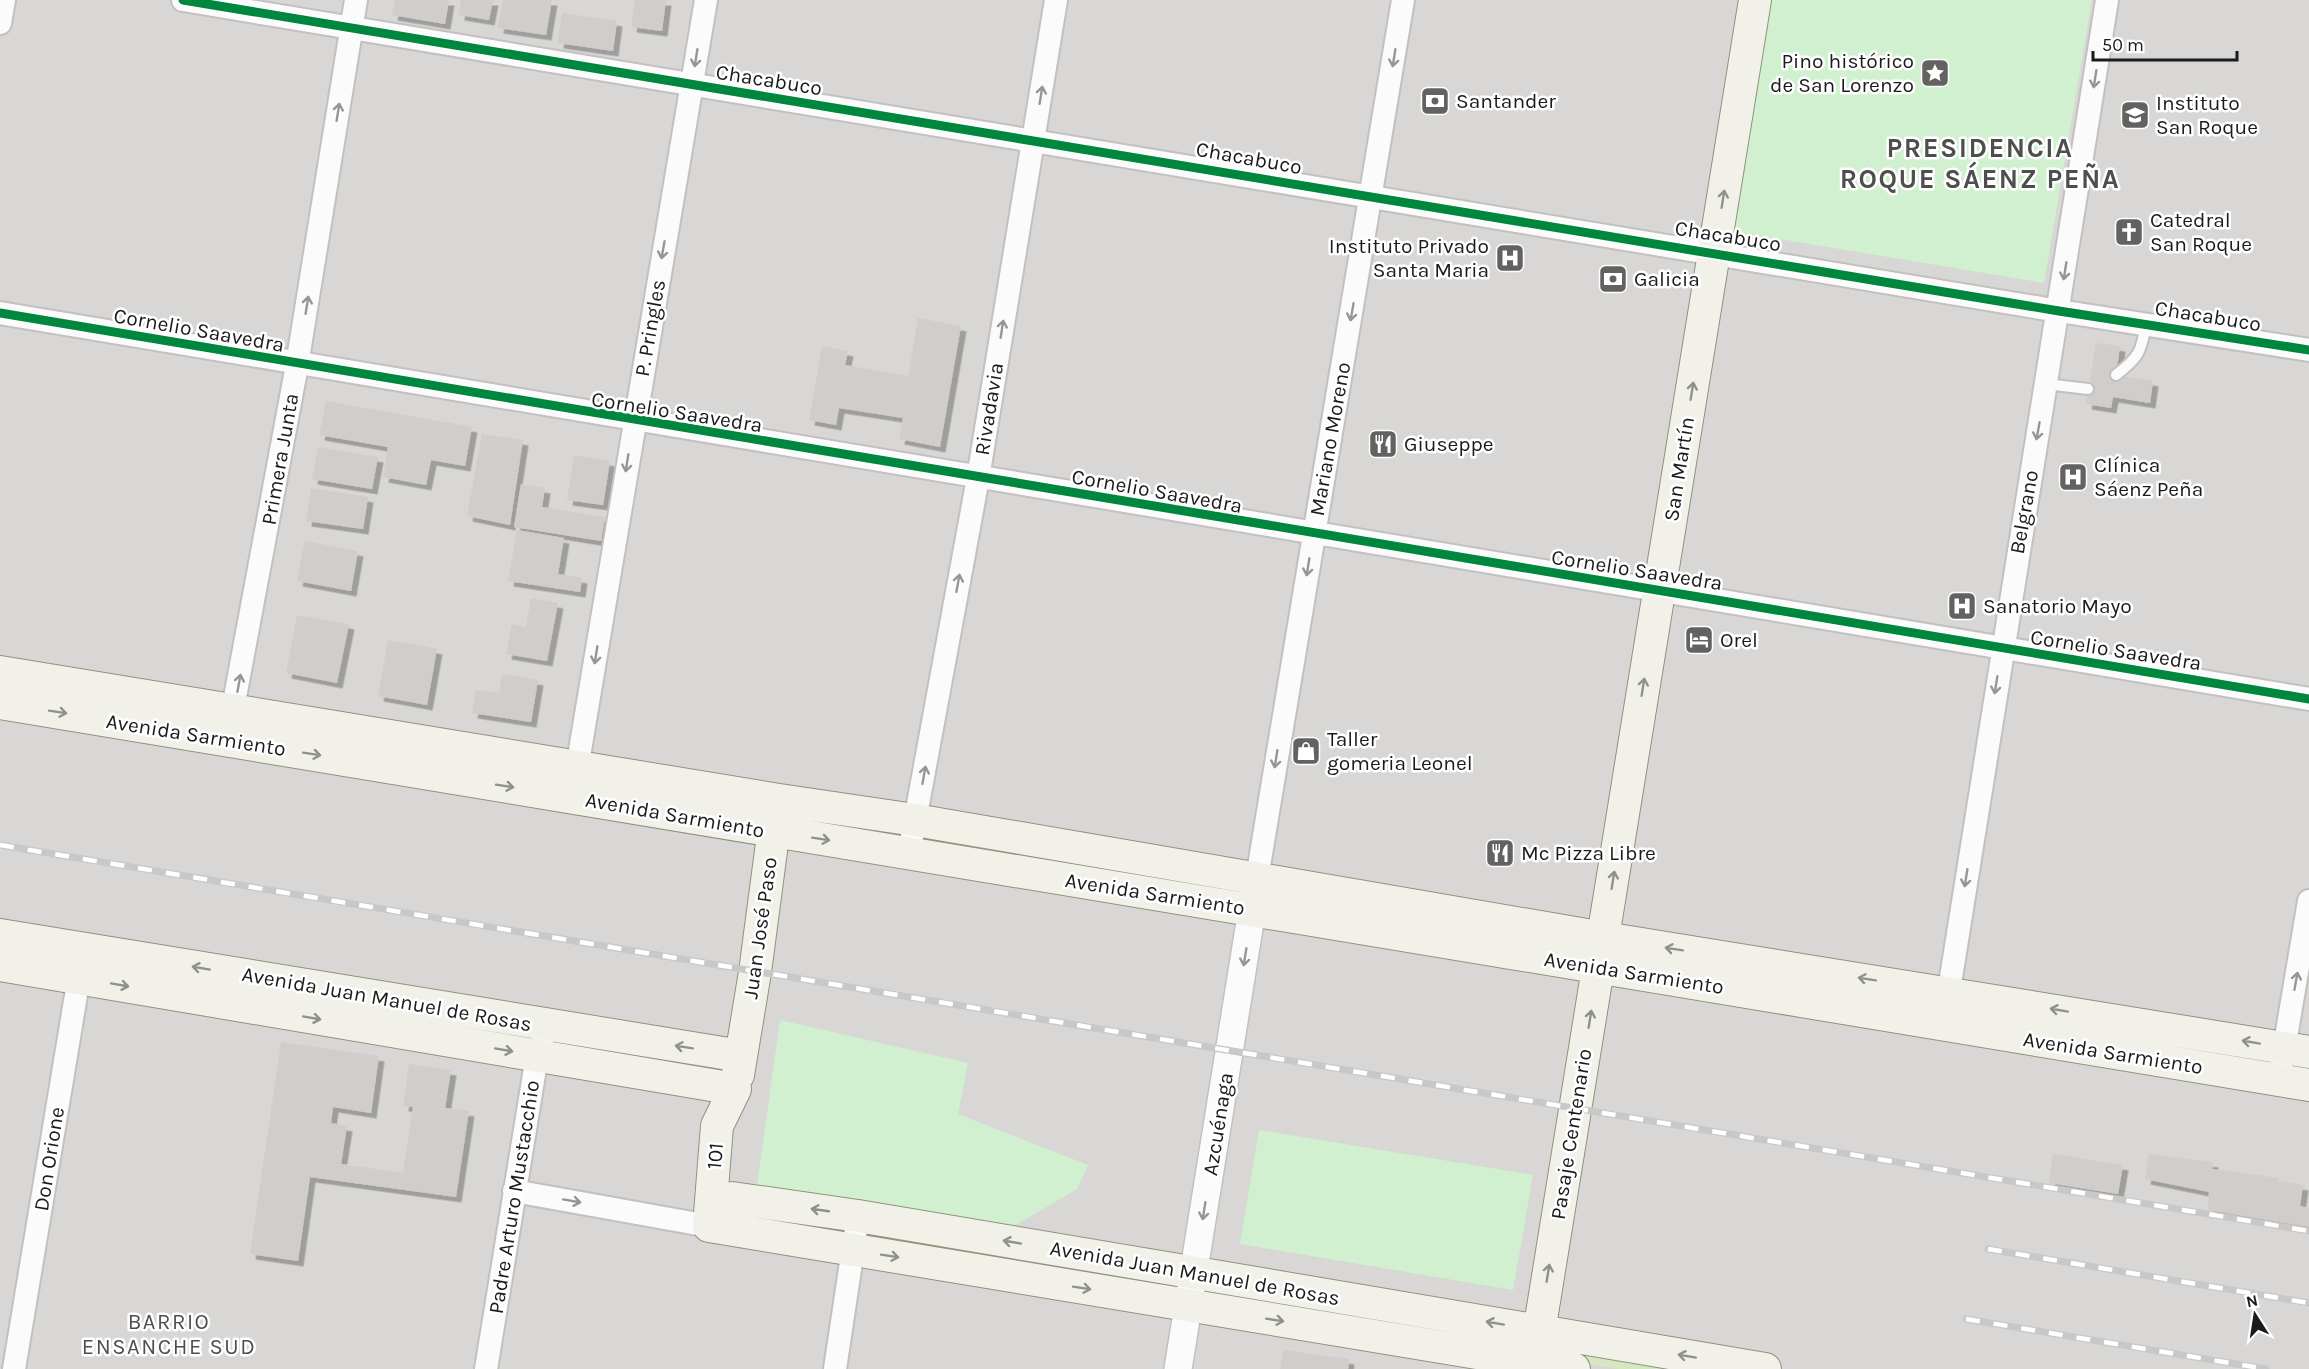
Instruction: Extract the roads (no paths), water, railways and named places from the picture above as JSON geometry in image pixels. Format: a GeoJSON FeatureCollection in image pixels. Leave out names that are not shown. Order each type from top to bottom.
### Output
{"type":"FeatureCollection","features":[{"type":"Feature","properties":{"kind":"main road","name":"San Martín"},"geometry":{"type":"LineString","coordinates":[[1601,952],[1755,0]]}},
{"type":"Feature","properties":{"kind":"main road","name":"Avenida Sarmiento"},"geometry":{"type":"LineString","coordinates":[[0,672],[230,725],[571,797],[772,832],[1253,910],[1949,992],[2297,1050]]}},
{"type":"Feature","properties":{"kind":"main road","name":"Avenida Sarmiento"},"geometry":{"type":"LineString","coordinates":[[0,703],[230,725],[578,766],[915,820],[1257,878],[1943,1024],[2294,1083]]}},
{"type":"Feature","properties":{"kind":"main road","name":"Juan José Paso"},"geometry":{"type":"LineString","coordinates":[[741,1056],[755,972],[772,832],[779,800]]}},
{"type":"Feature","properties":{"kind":"main road","name":"Avenida Juan Manuel de Rosas"},"geometry":{"type":"LineString","coordinates":[[0,934],[81,963],[537,1056],[735,1089]]}},
{"type":"Feature","properties":{"kind":"main road","name":"Pasaje Centenario"},"geometry":{"type":"LineString","coordinates":[[1533,1366],[1601,952]]}},
{"type":"Feature","properties":{"kind":"main road","name":"Avenida Juan Manuel de Rosas"},"geometry":{"type":"LineString","coordinates":[[0,965],[81,963],[548,1026],[741,1056]]}},
{"type":"Feature","properties":{"kind":"main road"},"geometry":{"type":"LineString","coordinates":[[718,1228],[732,1198],[735,1089],[741,1056]]}},
{"type":"Feature","properties":{"kind":"main road","name":"101"},"geometry":{"type":"LineString","coordinates":[[718,1228],[717,1126],[735,1089]]}},
{"type":"Feature","properties":{"kind":"main road","name":"Avenida Juan Manuel de Rosas"},"geometry":{"type":"LineString","coordinates":[[732,1198],[858,1216],[1765,1369]]}},
{"type":"Feature","properties":{"kind":"main road","name":"Avenida Juan Manuel de Rosas"},"geometry":{"type":"LineString","coordinates":[[718,1228],[1188,1305],[1533,1366],[1574,1369]]}},
{"type":"Feature","properties":{"kind":"street"},"geometry":{"type":"LineString","coordinates":[[0,23],[4,0]]}},
{"type":"Feature","properties":{"kind":"street","name":"Chacabuco"},"geometry":{"type":"LineString","coordinates":[[183,0],[692,86],[1034,140],[1371,198],[2309,350]]}},
{"type":"Feature","properties":{"kind":"street","name":"Primera Junta"},"geometry":{"type":"LineString","coordinates":[[230,725],[297,365],[356,0]]}},
{"type":"Feature","properties":{"kind":"street","name":"P. Pringles"},"geometry":{"type":"LineString","coordinates":[[571,797],[706,0]]}},
{"type":"Feature","properties":{"kind":"street","name":"Rivadavia"},"geometry":{"type":"LineString","coordinates":[[909,853],[978,478],[1056,0]]}},
{"type":"Feature","properties":{"kind":"street","name":"Mariano Moreno"},"geometry":{"type":"LineString","coordinates":[[1257,878],[1403,0]]}},
{"type":"Feature","properties":{"kind":"street","name":"Belgrano"},"geometry":{"type":"LineString","coordinates":[[1943,1024],[2001,649],[2059,311],[2107,0]]}},
{"type":"Feature","properties":{"kind":"street","name":"Cornelio Saavedra"},"geometry":{"type":"LineString","coordinates":[[0,314],[633,424],[978,478],[1314,536],[2309,699]]}},
{"type":"Feature","properties":{"kind":"street","name":"Azcuénaga"},"geometry":{"type":"LineString","coordinates":[[1178,1369],[1257,878]]}},
{"type":"Feature","properties":{"kind":"street"},"geometry":{"type":"LineString","coordinates":[[2294,1083],[2309,902]]}},
{"type":"Feature","properties":{"kind":"street","name":"Don Orione"},"geometry":{"type":"LineString","coordinates":[[14,1369],[81,963]]}},
{"type":"Feature","properties":{"kind":"street","name":"Padre Arturo Mustacchio"},"geometry":{"type":"LineString","coordinates":[[486,1369],[537,1056],[548,1026]]}},
{"type":"Feature","properties":{"kind":"street"},"geometry":{"type":"LineString","coordinates":[[514,1191],[718,1228]]}},
{"type":"Feature","properties":{"kind":"street"},"geometry":{"type":"LineString","coordinates":[[835,1369],[858,1216]]}},
{"type":"Feature","properties":{"kind":"lane"},"geometry":{"type":"LineString","coordinates":[[2116,375],[2136,359],[2141,351],[2146,324]]}},
{"type":"Feature","properties":{"kind":"lane"},"geometry":{"type":"LineString","coordinates":[[2046,384],[2088,389]]}},
{"type":"Feature","properties":{"kind":"railway"},"geometry":{"type":"LineString","coordinates":[[0,845],[2309,1231]]}},
{"type":"Feature","properties":{"kind":"railway"},"geometry":{"type":"LineString","coordinates":[[1988,1249],[2309,1303]]}},
{"type":"Feature","properties":{"kind":"railway"},"geometry":{"type":"LineString","coordinates":[[1966,1319],[2266,1369]]}},
{"type":"Feature","properties":{"kind":"place","name":"Pino histórico de San Lorenzo"},"geometry":{"type":"Point","coordinates":[1935,73]}},
{"type":"Feature","properties":{"kind":"place","name":"Santander"},"geometry":{"type":"Point","coordinates":[1435,101]}},
{"type":"Feature","properties":{"kind":"place","name":"Instituto San Roque"},"geometry":{"type":"Point","coordinates":[2135,115]}},
{"type":"Feature","properties":{"kind":"place","name":"Catedral San Roque"},"geometry":{"type":"Point","coordinates":[2129,232]}},
{"type":"Feature","properties":{"kind":"place","name":"Instituto Privado Santa Maria"},"geometry":{"type":"Point","coordinates":[1510,258]}},
{"type":"Feature","properties":{"kind":"place","name":"Galicia"},"geometry":{"type":"Point","coordinates":[1613,279]}},
{"type":"Feature","properties":{"kind":"place","name":"Giuseppe"},"geometry":{"type":"Point","coordinates":[1383,444]}},
{"type":"Feature","properties":{"kind":"place","name":"Clínica Sáenz Peña"},"geometry":{"type":"Point","coordinates":[2073,477]}},
{"type":"Feature","properties":{"kind":"place","name":"Sanatorio Mayo"},"geometry":{"type":"Point","coordinates":[1962,606]}},
{"type":"Feature","properties":{"kind":"place","name":"Orel"},"geometry":{"type":"Point","coordinates":[1699,640]}},
{"type":"Feature","properties":{"kind":"place","name":"Taller gomeria Leonel"},"geometry":{"type":"Point","coordinates":[1306,751]}},
{"type":"Feature","properties":{"kind":"place","name":"Mc Pizza Libre"},"geometry":{"type":"Point","coordinates":[1500,853]}},
{"type":"Feature","properties":{"kind":"district","name":"PRESIDENCIA ROQUE SÁENZ PEÑA"},"geometry":{"type":"Point","coordinates":[1980,164]}},
{"type":"Feature","properties":{"kind":"district","name":"BARRIO ENSANCHE SUD"},"geometry":{"type":"Point","coordinates":[169,1334]}}]}
